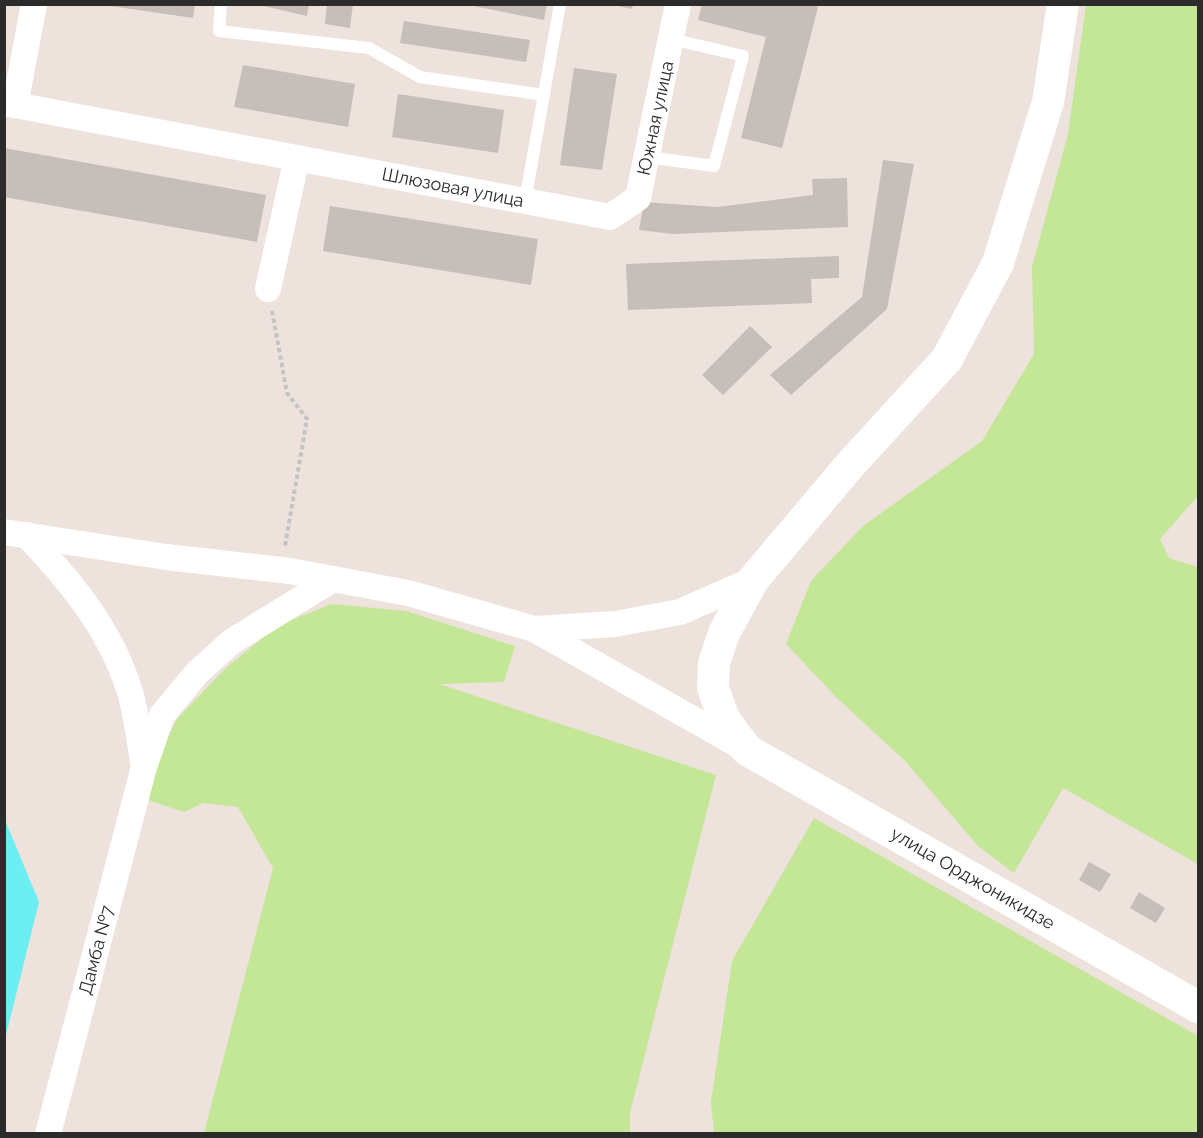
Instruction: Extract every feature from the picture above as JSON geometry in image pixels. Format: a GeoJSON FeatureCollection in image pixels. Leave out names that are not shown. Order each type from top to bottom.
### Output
{"type":"FeatureCollection","features":[{"type":"Feature","properties":{"kind":"street"},"geometry":{"type":"LineString","coordinates":[[10,104],[34,4]]}},
{"type":"Feature","properties":{"kind":"street","name":"Южная улица"},"geometry":{"type":"LineString","coordinates":[[610,217],[638,198],[678,4]]}},
{"type":"Feature","properties":{"kind":"street"},"geometry":{"type":"LineString","coordinates":[[747,750],[724,718],[713,688],[714,663],[724,633],[753,580],[850,465],[947,359],[999,263],[1048,102],[1063,4]]}},
{"type":"Feature","properties":{"kind":"street","name":"Шлюзовая улица"},"geometry":{"type":"LineString","coordinates":[[10,104],[610,217]]}},
{"type":"Feature","properties":{"kind":"street"},"geometry":{"type":"LineString","coordinates":[[268,289],[297,158]]}},
{"type":"Feature","properties":{"kind":"street"},"geometry":{"type":"LineString","coordinates":[[16,534],[166,557],[280,570],[408,592],[534,629],[747,750]]}},
{"type":"Feature","properties":{"kind":"street"},"geometry":{"type":"LineString","coordinates":[[16,534],[60,570],[96,618],[119,659],[130,692],[144,767]]}},
{"type":"Feature","properties":{"kind":"street","name":"Дамба №7"},"geometry":{"type":"LineString","coordinates":[[48,1134],[144,767],[162,715],[197,673],[231,642],[333,579]]}},
{"type":"Feature","properties":{"kind":"street"},"geometry":{"type":"LineString","coordinates":[[534,629],[615,624],[680,612],[753,580]]}},
{"type":"Feature","properties":{"kind":"street","name":"улица Орджоникидзе"},"geometry":{"type":"LineString","coordinates":[[747,750],[1198,1007]]}},
{"type":"Feature","properties":{"kind":"lane"},"geometry":{"type":"LineString","coordinates":[[221,4],[219,31],[369,48],[420,76],[544,95]]}},
{"type":"Feature","properties":{"kind":"lane"},"geometry":{"type":"LineString","coordinates":[[525,201],[560,4]]}},
{"type":"Feature","properties":{"kind":"lane"},"geometry":{"type":"LineString","coordinates":[[647,157],[714,166],[743,56],[672,39]]}},
{"type":"Feature","properties":{"kind":"path"},"geometry":{"type":"LineString","coordinates":[[268,289],[287,393],[307,419],[280,570]]}},
{"type":"Feature","properties":{"kind":"green space"},"geometry":{"type":"Polygon","coordinates":[[[1086,5],[1198,5],[1198,496],[1160,539],[1169,558],[1198,567],[1198,864],[1063,788],[1014,873],[978,846],[905,761],[836,697],[786,644],[811,581],[863,526],[982,441],[1034,354],[1032,267],[1068,134],[1086,5]]]}},
{"type":"Feature","properties":{"kind":"green space"},"geometry":{"type":"Polygon","coordinates":[[[331,604],[406,611],[515,646],[504,682],[439,684],[716,775],[630,1113],[630,1133],[204,1133],[273,868],[238,807],[203,803],[184,812],[148,800],[163,746],[177,719],[226,668],[277,626],[331,604]]]}},
{"type":"Feature","properties":{"kind":"green space"},"geometry":{"type":"Polygon","coordinates":[[[814,818],[1198,1036],[1198,1133],[714,1133],[711,1102],[732,961],[814,818]]]}},
{"type":"Feature","properties":{"kind":"water"},"geometry":{"type":"Polygon","coordinates":[[[5,820],[39,902],[5,1039],[5,820]]]}},
{"type":"Feature","properties":{"kind":"building"},"geometry":{"type":"Polygon","coordinates":[[[97,4],[195,4],[193,18],[97,4]]]}},
{"type":"Feature","properties":{"kind":"building"},"geometry":{"type":"Polygon","coordinates":[[[255,4],[309,4],[307,16],[255,4]]]}},
{"type":"Feature","properties":{"kind":"building"},"geometry":{"type":"Polygon","coordinates":[[[327,4],[353,4],[350,28],[325,24],[327,4]]]}},
{"type":"Feature","properties":{"kind":"building"},"geometry":{"type":"Polygon","coordinates":[[[463,4],[547,4],[544,20],[463,4]]]}},
{"type":"Feature","properties":{"kind":"building"},"geometry":{"type":"Polygon","coordinates":[[[609,4],[633,4],[632,9],[609,4]]]}},
{"type":"Feature","properties":{"kind":"building"},"geometry":{"type":"Polygon","coordinates":[[[702,4],[809,4],[818,7],[782,148],[741,138],[766,37],[698,20],[702,4]]]}},
{"type":"Feature","properties":{"kind":"building"},"geometry":{"type":"Polygon","coordinates":[[[404,21],[530,40],[526,62],[400,43],[404,21]]]}},
{"type":"Feature","properties":{"kind":"building"},"geometry":{"type":"Polygon","coordinates":[[[243,65],[355,84],[348,127],[234,107],[243,65]]]}},
{"type":"Feature","properties":{"kind":"building"},"geometry":{"type":"Polygon","coordinates":[[[574,68],[617,74],[602,170],[560,165],[574,68]]]}},
{"type":"Feature","properties":{"kind":"building"},"geometry":{"type":"Polygon","coordinates":[[[398,94],[504,110],[498,153],[392,137],[398,94]]]}},
{"type":"Feature","properties":{"kind":"building"},"geometry":{"type":"Polygon","coordinates":[[[4,148],[266,195],[257,242],[4,197],[4,148]]]}},
{"type":"Feature","properties":{"kind":"building"},"geometry":{"type":"Polygon","coordinates":[[[883,160],[914,164],[887,309],[791,395],[770,375],[862,297],[883,160]]]}},
{"type":"Feature","properties":{"kind":"building"},"geometry":{"type":"Polygon","coordinates":[[[847,178],[848,227],[673,234],[639,230],[644,202],[717,207],[813,195],[812,179],[847,178]]]}},
{"type":"Feature","properties":{"kind":"building"},"geometry":{"type":"Polygon","coordinates":[[[330,206],[538,239],[531,285],[323,251],[330,206]]]}},
{"type":"Feature","properties":{"kind":"building"},"geometry":{"type":"Polygon","coordinates":[[[839,256],[839,278],[811,279],[812,303],[628,310],[626,264],[839,256]]]}},
{"type":"Feature","properties":{"kind":"building"},"geometry":{"type":"Polygon","coordinates":[[[750,326],[772,347],[723,395],[702,375],[750,326]]]}},
{"type":"Feature","properties":{"kind":"building"},"geometry":{"type":"Polygon","coordinates":[[[1089,862],[1111,874],[1100,892],[1079,880],[1089,862]]]}},
{"type":"Feature","properties":{"kind":"building"},"geometry":{"type":"Polygon","coordinates":[[[1139,892],[1165,908],[1156,923],[1130,908],[1139,892]]]}}]}
